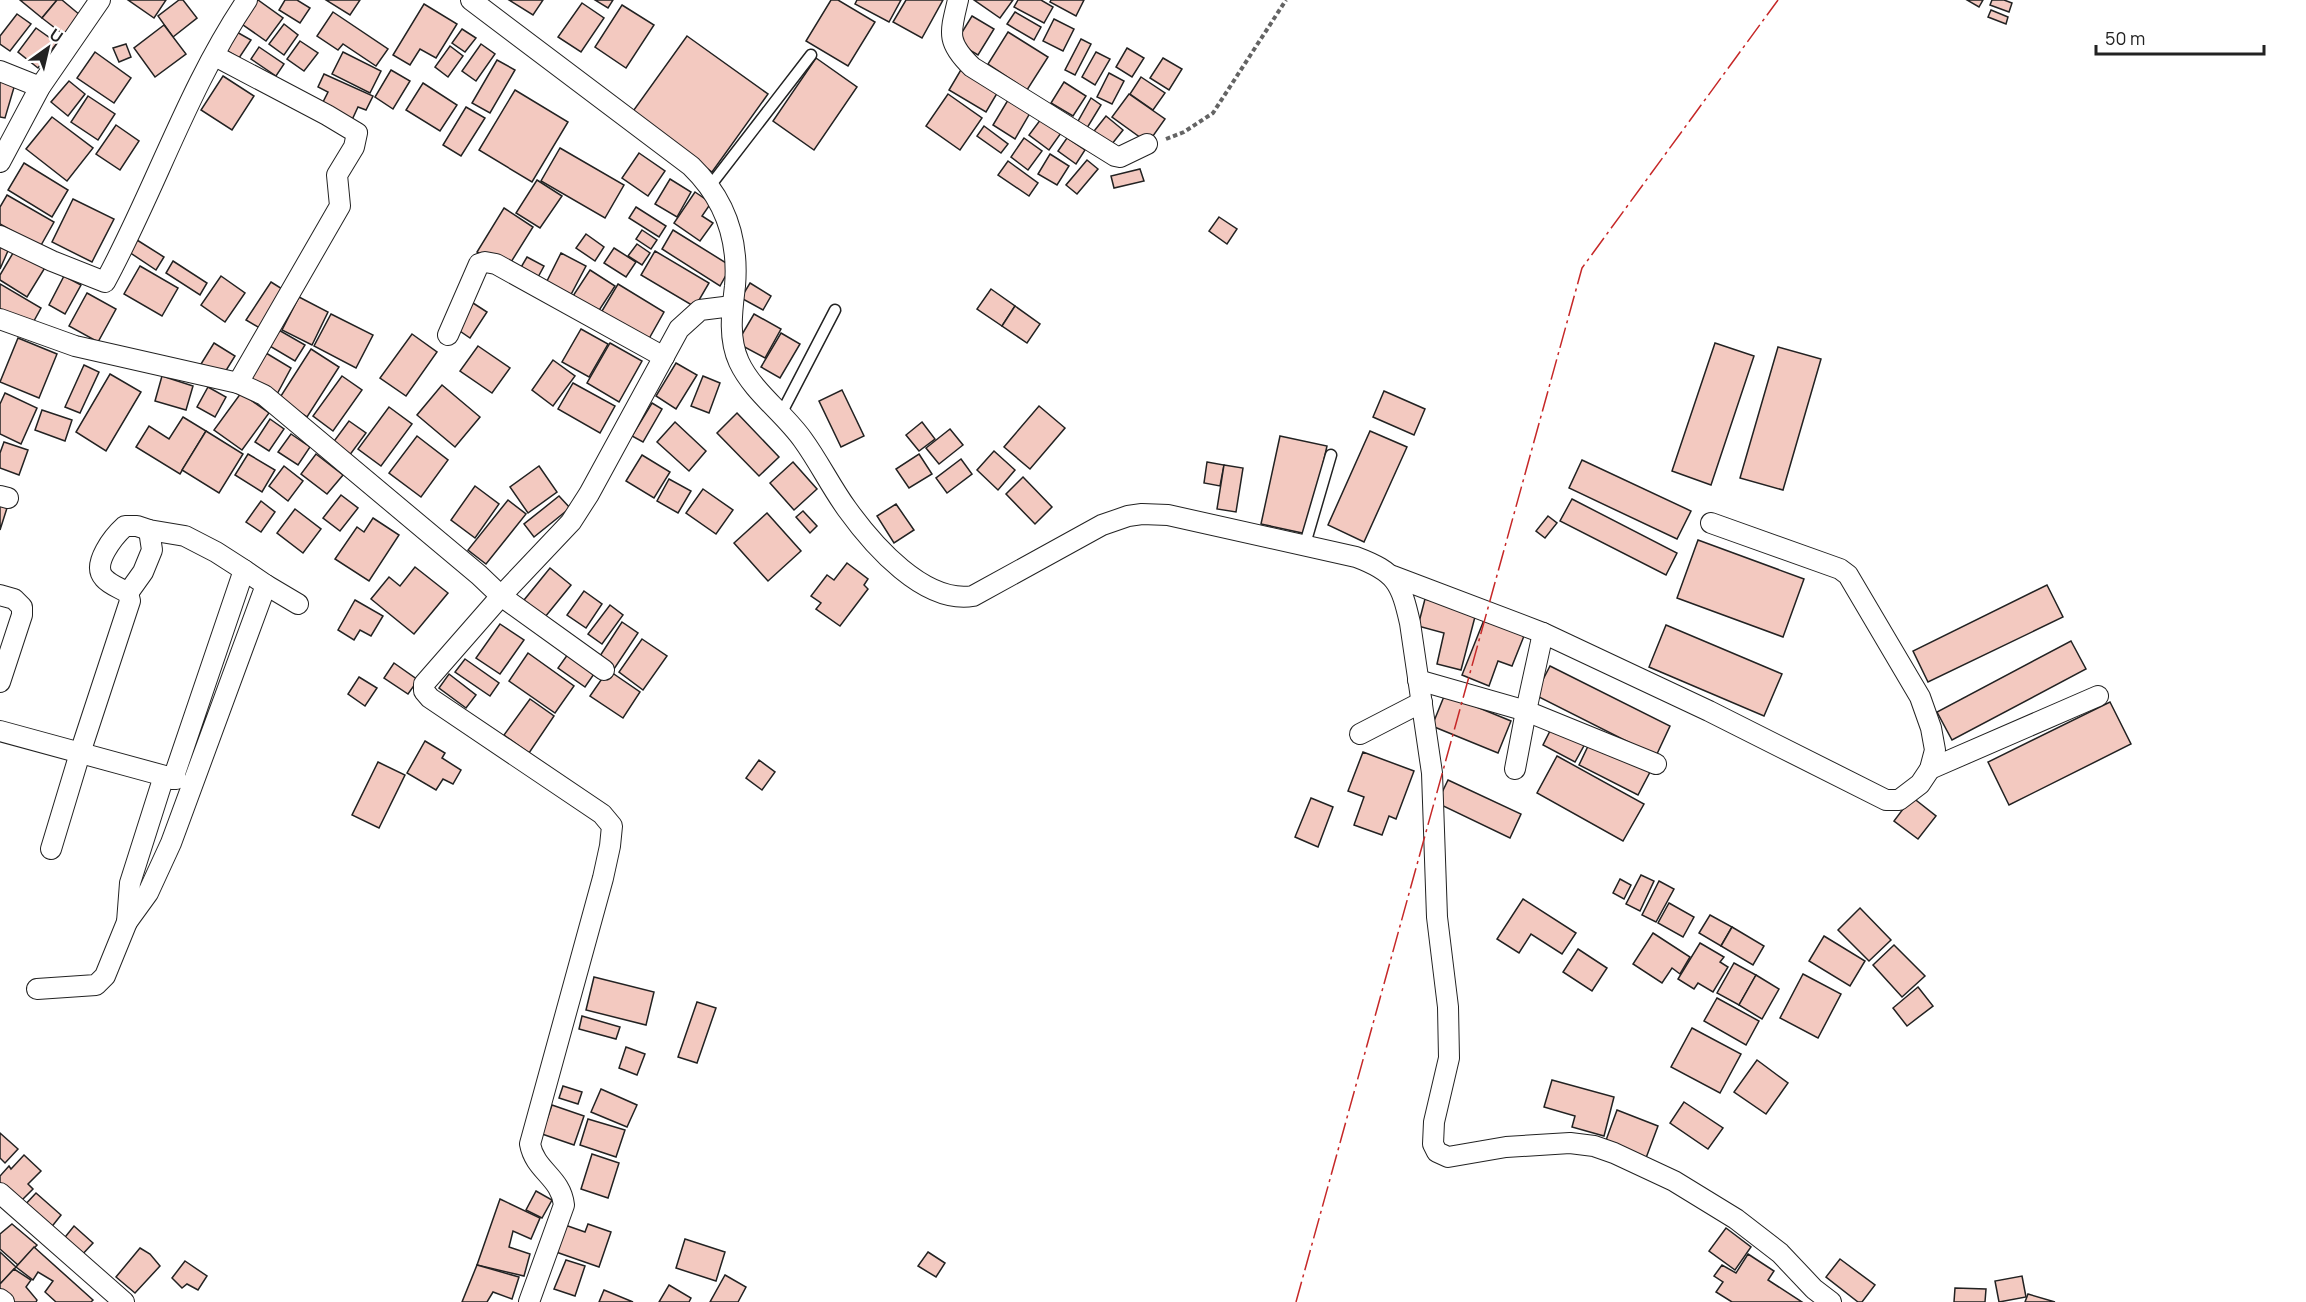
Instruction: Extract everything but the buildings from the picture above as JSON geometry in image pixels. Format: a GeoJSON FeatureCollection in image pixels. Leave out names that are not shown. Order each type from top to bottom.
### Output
{"type":"FeatureCollection","features":[{"type":"Feature","properties":{"kind":"street"},"geometry":{"type":"LineString","coordinates":[[0,162],[40,87],[100,0]]}},
{"type":"Feature","properties":{"kind":"street"},"geometry":{"type":"LineString","coordinates":[[0,236],[52,261],[105,282],[214,56],[247,0]]}},
{"type":"Feature","properties":{"kind":"street"},"geometry":{"type":"LineString","coordinates":[[471,0],[692,166],[710,186],[728,220],[736,266],[732,306],[733,345],[740,364],[754,384],[803,439],[846,508],[873,542],[900,570],[939,591],[961,598],[973,596],[1102,525],[1128,516],[1168,515],[1305,544],[1378,565],[1393,576],[1543,633],[1709,711],[1886,800],[1899,800],[1909,794],[1920,784],[1930,769],[1935,750],[1931,728],[1920,697],[1848,575],[1840,568],[1711,523]]}},
{"type":"Feature","properties":{"kind":"street"},"geometry":{"type":"LineString","coordinates":[[958,0],[952,42],[958,54],[972,67],[1115,156],[1120,157],[1146,144]]}},
{"type":"Feature","properties":{"kind":"street"},"geometry":{"type":"LineString","coordinates":[[214,56],[357,133],[354,147],[337,175],[340,200],[337,213],[238,383]]}},
{"type":"Feature","properties":{"kind":"street"},"geometry":{"type":"LineString","coordinates":[[0,70],[40,87]]}},
{"type":"Feature","properties":{"kind":"street"},"geometry":{"type":"LineString","coordinates":[[448,335],[479,264],[485,262],[496,264],[664,357]]}},
{"type":"Feature","properties":{"kind":"street"},"geometry":{"type":"LineString","coordinates":[[529,1302],[564,1205],[563,1192],[532,1156],[530,1144],[603,878],[612,826],[602,814],[430,698],[424,691],[424,684],[501,596],[571,522],[589,495],[678,328],[700,310],[732,306]]}},
{"type":"Feature","properties":{"kind":"street"},"geometry":{"type":"LineString","coordinates":[[0,319],[75,346],[238,383],[264,395],[501,596],[604,670]]}},
{"type":"Feature","properties":{"kind":"street"},"geometry":{"type":"LineString","coordinates":[[51,849],[130,601],[128,593],[104,579],[99,571],[100,564],[115,535],[125,526],[137,526],[185,536],[298,604]]}},
{"type":"Feature","properties":{"kind":"street"},"geometry":{"type":"LineString","coordinates":[[128,593],[143,573],[152,550],[149,530]]}},
{"type":"Feature","properties":{"kind":"street"},"geometry":{"type":"LineString","coordinates":[[127,922],[130,883],[244,570]]}},
{"type":"Feature","properties":{"kind":"street"},"geometry":{"type":"LineString","coordinates":[[1393,576],[1408,612],[1432,773],[1437,917],[1448,1007],[1449,1058],[1434,1122],[1433,1144],[1437,1152],[1448,1157],[1506,1147],[1570,1143],[1594,1146],[1614,1153],[1674,1181],[1736,1219],[1780,1253],[1814,1289],[1831,1302]]}},
{"type":"Feature","properties":{"kind":"street"},"geometry":{"type":"LineString","coordinates":[[37,989],[96,985],[105,976],[127,922],[148,892],[171,843],[266,585]]}},
{"type":"Feature","properties":{"kind":"street"},"geometry":{"type":"LineString","coordinates":[[0,595],[14,599],[22,607],[22,615],[0,682]]}},
{"type":"Feature","properties":{"kind":"street"},"geometry":{"type":"LineString","coordinates":[[1515,769],[1543,633]]}},
{"type":"Feature","properties":{"kind":"street"},"geometry":{"type":"LineString","coordinates":[[1418,680],[1526,711],[1656,764]]}},
{"type":"Feature","properties":{"kind":"street"},"geometry":{"type":"LineString","coordinates":[[1930,769],[2098,696]]}},
{"type":"Feature","properties":{"kind":"street"},"geometry":{"type":"LineString","coordinates":[[1360,734],[1422,702]]}},
{"type":"Feature","properties":{"kind":"street"},"geometry":{"type":"LineString","coordinates":[[0,731],[194,784]]}},
{"type":"Feature","properties":{"kind":"street"},"geometry":{"type":"LineString","coordinates":[[0,1193],[124,1302]]}},
{"type":"Feature","properties":{"kind":"street"},"geometry":{"type":"LineString","coordinates":[[0,1299],[4,1302]]}},
{"type":"Feature","properties":{"kind":"lane"},"geometry":{"type":"LineString","coordinates":[[710,186],[811,55]]}},
{"type":"Feature","properties":{"kind":"lane"},"geometry":{"type":"LineString","coordinates":[[781,414],[836,310]]}},
{"type":"Feature","properties":{"kind":"lane"},"geometry":{"type":"LineString","coordinates":[[1305,544],[1331,455]]}},
{"type":"Feature","properties":{"kind":"path"},"geometry":{"type":"LineString","coordinates":[[1146,144],[1184,132],[1213,113],[1286,0]]}},
{"type":"Feature","properties":{"kind":"power"},"geometry":{"type":"LineString","coordinates":[[1296,1302],[1582,268],[1778,0]]}}]}
